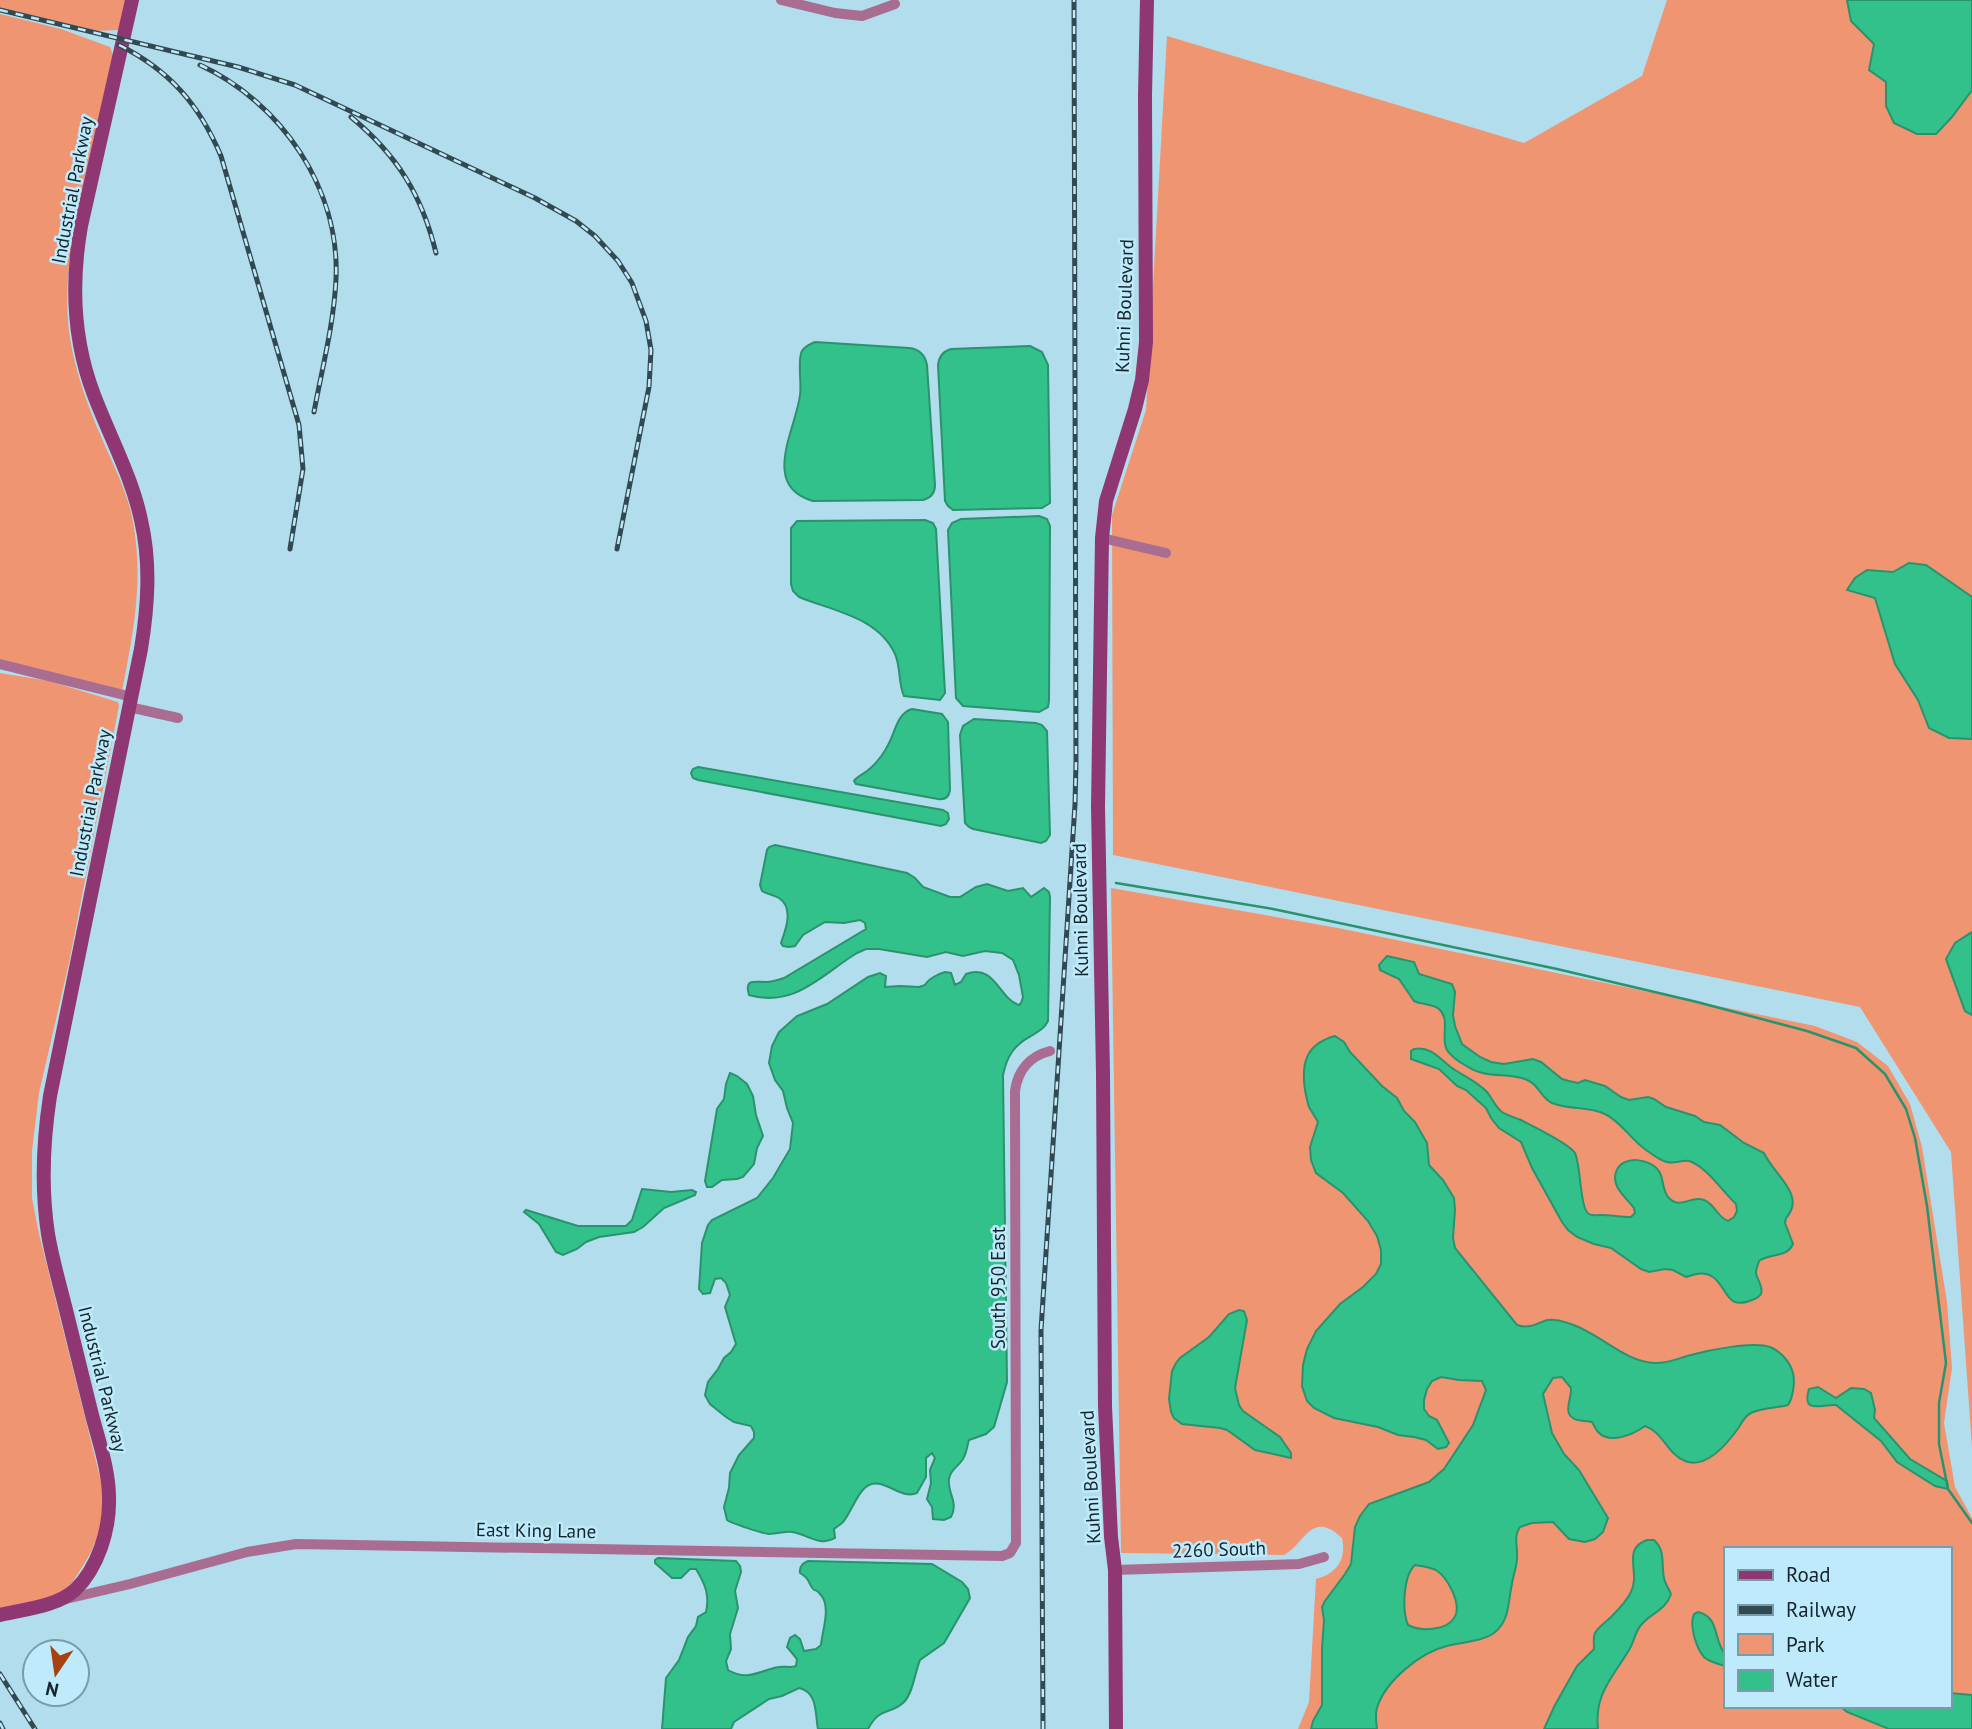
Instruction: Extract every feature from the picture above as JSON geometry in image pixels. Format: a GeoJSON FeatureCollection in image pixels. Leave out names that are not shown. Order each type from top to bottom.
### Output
{"type":"FeatureCollection","features":[{"type":"Feature","properties":{"kind":"street","name":"Industrial Parkway"},"geometry":{"type":"LineString","coordinates":[[55,1602],[77,1588],[91,1567],[105,1533],[109,1495],[106,1471],[48,1233],[44,1181],[50,1096],[141,649],[147,603],[145,536],[134,492],[84,366],[78,336],[75,295],[76,258],[81,226],[132,0]]}},
{"type":"Feature","properties":{"kind":"street"},"geometry":{"type":"LineString","coordinates":[[781,0],[835,13],[862,16],[895,4]]}},
{"type":"Feature","properties":{"kind":"street","name":"Kuhni Boulevard"},"geometry":{"type":"LineString","coordinates":[[1116,1729],[1115,1570],[1105,1406],[1103,1073],[1097,807],[1102,538],[1106,501],[1142,380],[1146,342],[1147,0]]}},
{"type":"Feature","properties":{"kind":"street"},"geometry":{"type":"LineString","coordinates":[[1102,538],[1166,553]]}},
{"type":"Feature","properties":{"kind":"street"},"geometry":{"type":"LineString","coordinates":[[0,664],[178,718]]}},
{"type":"Feature","properties":{"kind":"street","name":"South 950 East"},"geometry":{"type":"LineString","coordinates":[[1016,1543],[1015,1091],[1023,1067],[1038,1055],[1050,1051]]}},
{"type":"Feature","properties":{"kind":"street","name":"East King Lane"},"geometry":{"type":"LineString","coordinates":[[55,1602],[247,1552],[296,1544],[1002,1556],[1010,1553],[1016,1543]]}},
{"type":"Feature","properties":{"kind":"street","name":"2260 South"},"geometry":{"type":"LineString","coordinates":[[1115,1570],[1299,1564],[1324,1557]]}},
{"type":"Feature","properties":{"kind":"street"},"geometry":{"type":"LineString","coordinates":[[0,1615],[55,1602]]}},
{"type":"Feature","properties":{"kind":"green space"},"geometry":{"type":"Polygon","coordinates":[[[0,0],[125,0],[119,30],[96,31],[0,8],[0,0]]]}},
{"type":"Feature","properties":{"kind":"green space"},"geometry":{"type":"Polygon","coordinates":[[[1667,0],[1972,0],[1972,1447],[1951,1152],[1860,1007],[1113,855],[1112,515],[1146,410],[1167,36],[1524,143],[1642,76],[1667,0]]]}},
{"type":"Feature","properties":{"kind":"green space"},"geometry":{"type":"Polygon","coordinates":[[[0,14],[61,29],[110,47],[113,55],[75,223],[67,301],[72,350],[80,379],[94,421],[125,492],[135,535],[136,602],[122,691],[0,661],[0,14]]]}},
{"type":"Feature","properties":{"kind":"green space"},"geometry":{"type":"Polygon","coordinates":[[[0,673],[49,681],[118,702],[119,706],[69,963],[39,1093],[32,1151],[32,1198],[101,1481],[102,1518],[92,1550],[65,1591],[57,1596],[0,1612],[0,673]]]}},
{"type":"Feature","properties":{"kind":"green space"},"geometry":{"type":"Polygon","coordinates":[[[1111,888],[1338,928],[1815,1026],[1857,1042],[1888,1066],[1910,1104],[1922,1147],[1947,1302],[1952,1368],[1944,1423],[1955,1487],[1972,1518],[1972,1729],[1298,1729],[1309,1702],[1316,1579],[1329,1574],[1338,1565],[1343,1553],[1342,1538],[1331,1530],[1316,1528],[1284,1555],[1121,1553],[1111,888]]]}},
{"type":"Feature","properties":{"kind":"water"},"geometry":{"type":"Polygon","coordinates":[[[1847,0],[1972,0],[1972,90],[1936,134],[1917,134],[1894,123],[1886,106],[1886,82],[1869,70],[1874,44],[1851,21],[1847,0]]]}},
{"type":"Feature","properties":{"kind":"water"},"geometry":{"type":"Polygon","coordinates":[[[815,342],[909,348],[923,355],[927,365],[935,485],[930,496],[923,500],[813,501],[797,494],[788,483],[785,455],[800,395],[801,355],[809,344],[815,342]]]}},
{"type":"Feature","properties":{"kind":"water"},"geometry":{"type":"Polygon","coordinates":[[[1030,346],[1042,352],[1048,365],[1050,503],[1042,508],[953,510],[945,501],[938,365],[940,357],[951,349],[1030,346]]]}},
{"type":"Feature","properties":{"kind":"water"},"geometry":{"type":"Polygon","coordinates":[[[1039,516],[1047,519],[1050,526],[1048,707],[1039,712],[963,706],[956,698],[948,530],[952,523],[961,519],[1039,516]]]}},
{"type":"Feature","properties":{"kind":"water"},"geometry":{"type":"Polygon","coordinates":[[[925,520],[933,523],[936,529],[945,693],[940,700],[904,696],[895,654],[878,631],[853,617],[799,597],[791,584],[791,528],[797,521],[925,520]]]}},
{"type":"Feature","properties":{"kind":"water"},"geometry":{"type":"Polygon","coordinates":[[[1909,563],[1926,565],[1972,597],[1972,739],[1949,738],[1929,728],[1918,700],[1895,664],[1875,598],[1847,590],[1855,578],[1867,570],[1893,572],[1909,563]]]}},
{"type":"Feature","properties":{"kind":"water"},"geometry":{"type":"Polygon","coordinates":[[[912,709],[942,714],[948,722],[950,790],[945,798],[856,784],[854,781],[879,759],[900,719],[912,709]]]}},
{"type":"Feature","properties":{"kind":"water"},"geometry":{"type":"Polygon","coordinates":[[[974,719],[1036,723],[1047,731],[1050,835],[1046,841],[1041,843],[973,829],[965,823],[960,735],[963,726],[974,719]]]}},
{"type":"Feature","properties":{"kind":"water"},"geometry":{"type":"Polygon","coordinates":[[[698,767],[943,810],[948,813],[949,819],[941,826],[698,780],[693,778],[691,773],[698,767]]]}},
{"type":"Feature","properties":{"kind":"water"},"geometry":{"type":"Polygon","coordinates":[[[775,845],[907,873],[923,887],[950,897],[960,897],[987,884],[1008,891],[1023,888],[1031,897],[1044,888],[1050,897],[1048,1021],[1041,1030],[1016,1047],[1009,1057],[1003,1075],[1007,1382],[994,1427],[986,1434],[969,1440],[963,1460],[950,1476],[954,1507],[951,1517],[944,1520],[933,1519],[932,1507],[927,1499],[931,1483],[930,1470],[935,1458],[932,1453],[926,1458],[926,1477],[917,1493],[905,1494],[881,1484],[869,1485],[861,1492],[843,1523],[834,1529],[835,1538],[824,1541],[792,1532],[766,1534],[727,1520],[724,1507],[730,1473],[739,1455],[754,1438],[754,1432],[751,1426],[726,1417],[710,1404],[705,1395],[708,1382],[736,1344],[725,1307],[730,1295],[726,1283],[721,1278],[715,1279],[710,1293],[703,1294],[699,1289],[702,1243],[708,1225],[712,1220],[757,1198],[790,1149],[793,1123],[783,1091],[775,1080],[769,1063],[772,1046],[779,1032],[797,1016],[827,1004],[868,977],[880,973],[886,976],[885,987],[919,987],[945,972],[951,973],[955,985],[961,982],[966,974],[984,973],[1012,1001],[1019,1005],[1023,997],[1013,960],[1002,953],[985,951],[963,956],[946,952],[927,957],[879,949],[866,949],[857,953],[794,993],[765,998],[749,995],[749,983],[784,978],[866,929],[865,923],[860,920],[825,922],[803,935],[795,946],[783,946],[781,943],[788,919],[786,907],[779,898],[762,891],[760,885],[767,850],[775,845]]]}},
{"type":"Feature","properties":{"kind":"water"},"geometry":{"type":"Polygon","coordinates":[[[1972,932],[1972,1015],[1965,1011],[1946,959],[1955,943],[1972,932]]]}},
{"type":"Feature","properties":{"kind":"water"},"geometry":{"type":"Polygon","coordinates":[[[1387,956],[1414,962],[1419,974],[1452,984],[1455,992],[1455,1026],[1462,1044],[1480,1057],[1504,1064],[1533,1059],[1562,1079],[1578,1083],[1585,1080],[1605,1086],[1629,1100],[1648,1097],[1654,1099],[1666,1107],[1695,1116],[1704,1122],[1720,1125],[1744,1143],[1764,1153],[1791,1193],[1793,1201],[1785,1223],[1793,1244],[1783,1253],[1759,1261],[1756,1272],[1762,1291],[1760,1295],[1737,1303],[1728,1297],[1710,1275],[1686,1277],[1665,1269],[1649,1272],[1611,1248],[1577,1237],[1568,1230],[1532,1168],[1521,1142],[1499,1128],[1486,1108],[1439,1069],[1411,1059],[1411,1051],[1420,1048],[1431,1052],[1475,1082],[1488,1093],[1502,1112],[1572,1149],[1577,1159],[1584,1205],[1590,1215],[1631,1217],[1635,1213],[1617,1187],[1615,1177],[1619,1166],[1630,1160],[1644,1161],[1656,1168],[1665,1192],[1673,1201],[1682,1203],[1695,1199],[1704,1200],[1728,1221],[1737,1211],[1736,1204],[1702,1168],[1689,1161],[1670,1162],[1660,1159],[1643,1148],[1605,1114],[1552,1103],[1529,1081],[1475,1071],[1456,1060],[1445,1045],[1443,1013],[1433,1006],[1414,1001],[1399,979],[1380,970],[1379,965],[1387,956]]]}},
{"type":"Feature","properties":{"kind":"water"},"geometry":{"type":"Polygon","coordinates":[[[1335,1036],[1344,1042],[1382,1086],[1397,1098],[1404,1111],[1415,1122],[1427,1143],[1429,1165],[1443,1180],[1454,1198],[1455,1248],[1517,1325],[1529,1326],[1549,1320],[1566,1322],[1631,1357],[1654,1363],[1719,1349],[1762,1345],[1773,1348],[1783,1356],[1791,1367],[1794,1378],[1793,1393],[1788,1405],[1749,1414],[1721,1449],[1707,1459],[1693,1463],[1679,1458],[1656,1433],[1645,1426],[1628,1435],[1609,1438],[1598,1432],[1592,1422],[1575,1419],[1569,1412],[1571,1388],[1562,1377],[1553,1378],[1543,1394],[1552,1433],[1564,1454],[1579,1470],[1608,1518],[1603,1532],[1595,1539],[1585,1542],[1569,1539],[1553,1522],[1532,1523],[1520,1527],[1517,1534],[1517,1561],[1503,1623],[1494,1633],[1437,1649],[1405,1669],[1381,1698],[1376,1713],[1377,1729],[1311,1729],[1322,1705],[1322,1607],[1351,1564],[1355,1527],[1369,1504],[1429,1482],[1444,1469],[1473,1425],[1486,1390],[1482,1381],[1441,1377],[1432,1381],[1427,1389],[1424,1409],[1429,1416],[1437,1420],[1449,1443],[1438,1449],[1426,1440],[1334,1418],[1314,1408],[1307,1401],[1302,1386],[1303,1365],[1316,1331],[1340,1304],[1376,1274],[1381,1264],[1377,1236],[1368,1221],[1343,1193],[1316,1173],[1311,1160],[1310,1147],[1318,1122],[1309,1107],[1304,1071],[1312,1049],[1335,1036]],[[1415,1565],[1406,1585],[1404,1603],[1408,1625],[1427,1629],[1442,1627],[1453,1620],[1456,1614],[1454,1596],[1440,1573],[1415,1565]]]}},
{"type":"Feature","properties":{"kind":"water"},"geometry":{"type":"Polygon","coordinates":[[[730,1073],[747,1084],[753,1096],[763,1136],[754,1164],[743,1177],[722,1180],[712,1187],[707,1187],[705,1181],[717,1109],[724,1099],[730,1073]]]}},
{"type":"Feature","properties":{"kind":"water"},"geometry":{"type":"Polygon","coordinates":[[[642,1189],[696,1192],[695,1195],[664,1208],[634,1232],[599,1237],[563,1255],[556,1252],[539,1224],[524,1212],[526,1210],[578,1226],[626,1226],[632,1220],[642,1189]]]}},
{"type":"Feature","properties":{"kind":"water"},"geometry":{"type":"Polygon","coordinates":[[[1244,1311],[1247,1320],[1235,1388],[1239,1405],[1243,1411],[1280,1437],[1291,1453],[1291,1458],[1255,1450],[1227,1430],[1182,1424],[1171,1412],[1169,1399],[1172,1371],[1176,1363],[1209,1337],[1229,1314],[1244,1311]]]}},
{"type":"Feature","properties":{"kind":"water"},"geometry":{"type":"Polygon","coordinates":[[[1818,1387],[1836,1398],[1851,1388],[1864,1389],[1871,1393],[1874,1418],[1910,1459],[1947,1481],[1948,1489],[1935,1486],[1897,1462],[1881,1441],[1836,1405],[1810,1405],[1807,1397],[1809,1389],[1818,1387]]]}},
{"type":"Feature","properties":{"kind":"water"},"geometry":{"type":"Polygon","coordinates":[[[1654,1540],[1660,1549],[1663,1573],[1671,1594],[1669,1599],[1639,1628],[1629,1650],[1606,1686],[1599,1706],[1598,1729],[1544,1729],[1577,1666],[1594,1649],[1596,1631],[1629,1595],[1634,1577],[1633,1555],[1639,1544],[1654,1540]]]}},
{"type":"Feature","properties":{"kind":"water"},"geometry":{"type":"Polygon","coordinates":[[[658,1558],[736,1561],[740,1566],[741,1572],[735,1591],[738,1608],[730,1634],[731,1649],[726,1661],[728,1670],[742,1675],[796,1666],[797,1659],[787,1647],[790,1638],[795,1635],[800,1639],[804,1651],[816,1649],[821,1645],[825,1605],[824,1599],[800,1573],[802,1566],[808,1561],[932,1564],[962,1582],[968,1589],[970,1598],[944,1643],[920,1660],[912,1688],[904,1702],[877,1717],[868,1729],[818,1729],[813,1699],[805,1690],[799,1688],[769,1699],[734,1722],[731,1729],[662,1729],[666,1678],[679,1660],[698,1617],[706,1612],[707,1595],[696,1569],[690,1569],[681,1578],[672,1578],[655,1563],[658,1558]]]}},
{"type":"Feature","properties":{"kind":"water"},"geometry":{"type":"Polygon","coordinates":[[[1698,1612],[1705,1615],[1713,1624],[1724,1652],[1724,1666],[1706,1659],[1698,1648],[1692,1624],[1694,1614],[1698,1612]]]}},
{"type":"Feature","properties":{"kind":"water"},"geometry":{"type":"Polygon","coordinates":[[[1951,1693],[1972,1695],[1972,1729],[1889,1729],[1842,1708],[1951,1708],[1951,1693]]]}},
{"type":"Feature","properties":{"kind":"waterway"},"geometry":{"type":"LineString","coordinates":[[1116,883],[1273,909],[1557,969],[1807,1031],[1856,1048],[1885,1074],[1906,1109],[1915,1138],[1927,1206],[1946,1363],[1939,1403],[1939,1444],[1948,1489],[1972,1523]]}},
{"type":"Feature","properties":{"kind":"railway"},"geometry":{"type":"LineString","coordinates":[[1043,1729],[1041,1330],[1076,762],[1074,0]]}},
{"type":"Feature","properties":{"kind":"railway"},"geometry":{"type":"LineString","coordinates":[[0,10],[238,67],[295,85],[535,198],[576,221],[595,236],[618,261],[632,283],[646,321],[651,350],[649,387],[617,549]]}},
{"type":"Feature","properties":{"kind":"railway"},"geometry":{"type":"LineString","coordinates":[[119,45],[153,66],[181,90],[203,120],[221,156],[299,425],[303,469],[290,549]]}},
{"type":"Feature","properties":{"kind":"railway"},"geometry":{"type":"LineString","coordinates":[[200,65],[230,81],[280,126],[300,152],[328,213],[335,246],[335,296],[314,412]]}},
{"type":"Feature","properties":{"kind":"railway"},"geometry":{"type":"LineString","coordinates":[[351,117],[382,146],[405,178],[423,213],[436,253]]}},
{"type":"Feature","properties":{"kind":"railway"},"geometry":{"type":"LineString","coordinates":[[0,1674],[35,1729]]}},
{"type":"Feature","properties":{"kind":"railway"},"geometry":{"type":"LineString","coordinates":[[0,1723],[3,1729]]}}]}
